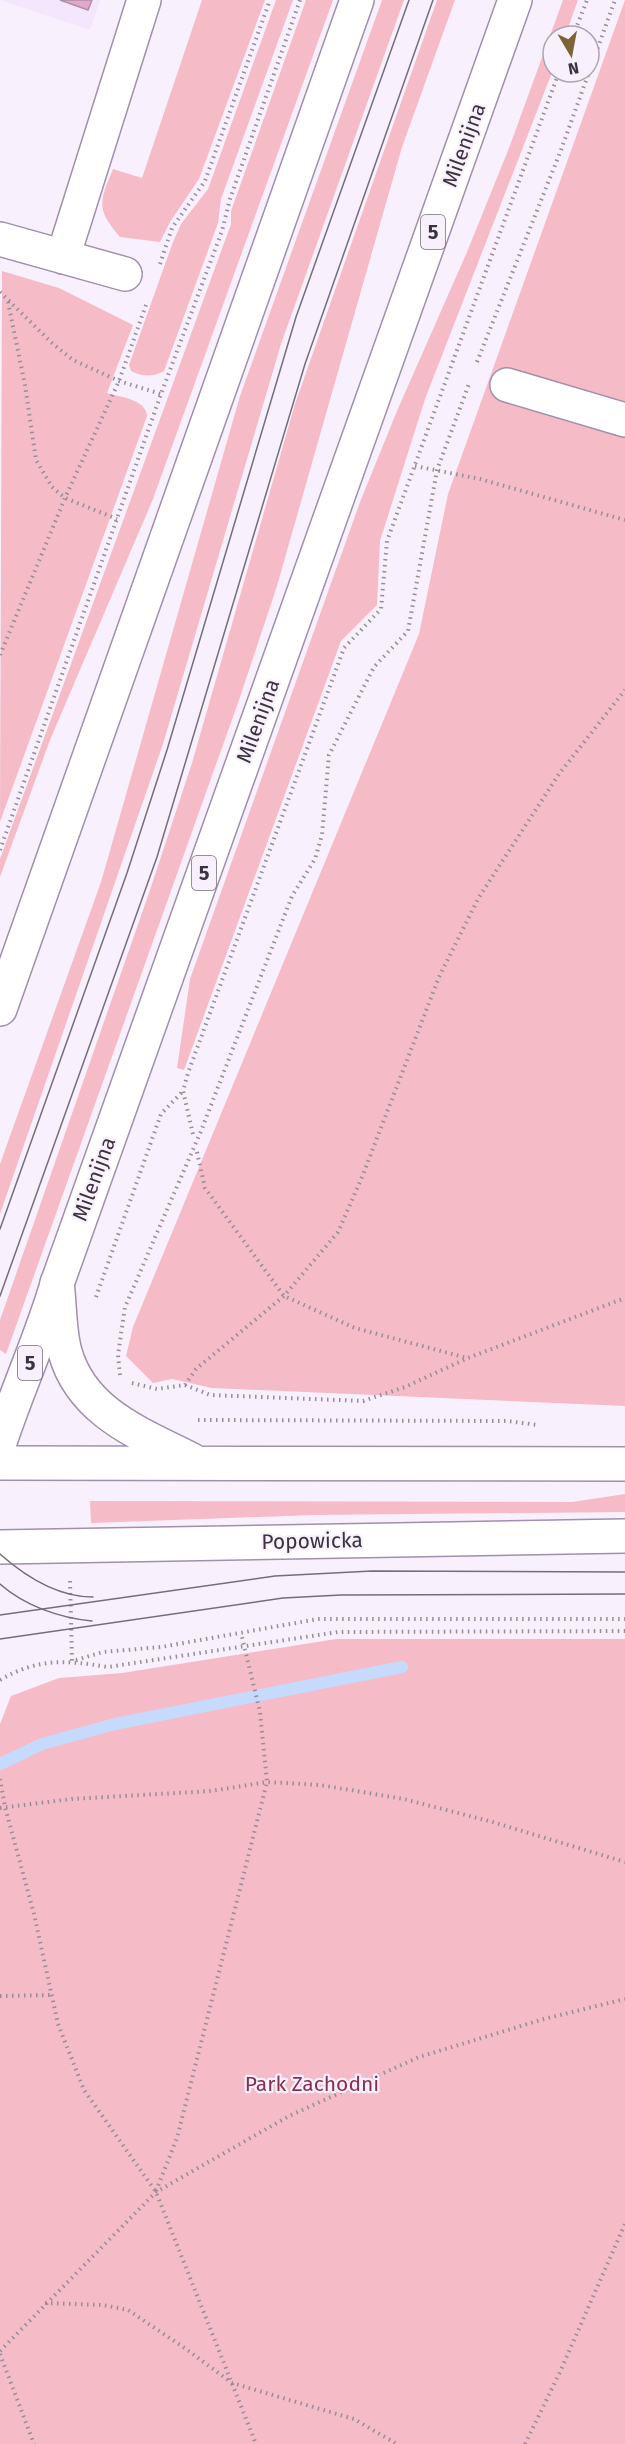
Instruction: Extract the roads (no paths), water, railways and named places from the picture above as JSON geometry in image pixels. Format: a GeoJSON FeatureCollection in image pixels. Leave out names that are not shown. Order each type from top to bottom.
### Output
{"type":"FeatureCollection","features":[{"type":"Feature","properties":{"kind":"main road"},"geometry":{"type":"LineString","coordinates":[[63,257],[144,0]]}},
{"type":"Feature","properties":{"kind":"main road"},"geometry":{"type":"LineString","coordinates":[[0,1009],[357,0]]}},
{"type":"Feature","properties":{"kind":"main road","name":"Milenijna"},"geometry":{"type":"LineString","coordinates":[[0,1442],[515,0]]}},
{"type":"Feature","properties":{"kind":"main road"},"geometry":{"type":"LineString","coordinates":[[0,239],[144,281]]}},
{"type":"Feature","properties":{"kind":"main road"},"geometry":{"type":"LineString","coordinates":[[507,385],[625,420]]}},
{"type":"Feature","properties":{"kind":"main road"},"geometry":{"type":"LineString","coordinates":[[57,1283],[64,1350],[70,1368],[82,1387],[107,1415],[199,1463]]}},
{"type":"Feature","properties":{"kind":"main road"},"geometry":{"type":"LineString","coordinates":[[0,1463],[625,1464]]}},
{"type":"Feature","properties":{"kind":"main road","name":"Popowicka"},"geometry":{"type":"LineString","coordinates":[[0,1547],[625,1536]]}},
{"type":"Feature","properties":{"kind":"waterway"},"geometry":{"type":"LineString","coordinates":[[0,1764],[42,1744],[115,1724],[402,1667]]}},
{"type":"Feature","properties":{"kind":"tram line"},"geometry":{"type":"LineString","coordinates":[[0,1229],[127,873],[167,750],[296,317],[409,0]]}},
{"type":"Feature","properties":{"kind":"tram line"},"geometry":{"type":"LineString","coordinates":[[0,1296],[157,857],[305,364],[433,0]]}},
{"type":"Feature","properties":{"kind":"tram line"},"geometry":{"type":"LineString","coordinates":[[0,1554],[31,1578],[43,1584],[67,1594],[93,1597]]}},
{"type":"Feature","properties":{"kind":"tram line"},"geometry":{"type":"LineString","coordinates":[[0,1615],[275,1576],[372,1571],[625,1572]]}},
{"type":"Feature","properties":{"kind":"tram line"},"geometry":{"type":"LineString","coordinates":[[0,1584],[20,1599],[43,1610],[92,1621]]}},
{"type":"Feature","properties":{"kind":"tram line"},"geometry":{"type":"LineString","coordinates":[[0,1639],[283,1598],[341,1595],[625,1594]]}},
{"type":"Feature","properties":{"kind":"park label","name":"Park Zachodni"},"geometry":{"type":"Point","coordinates":[312,2084]}}]}
